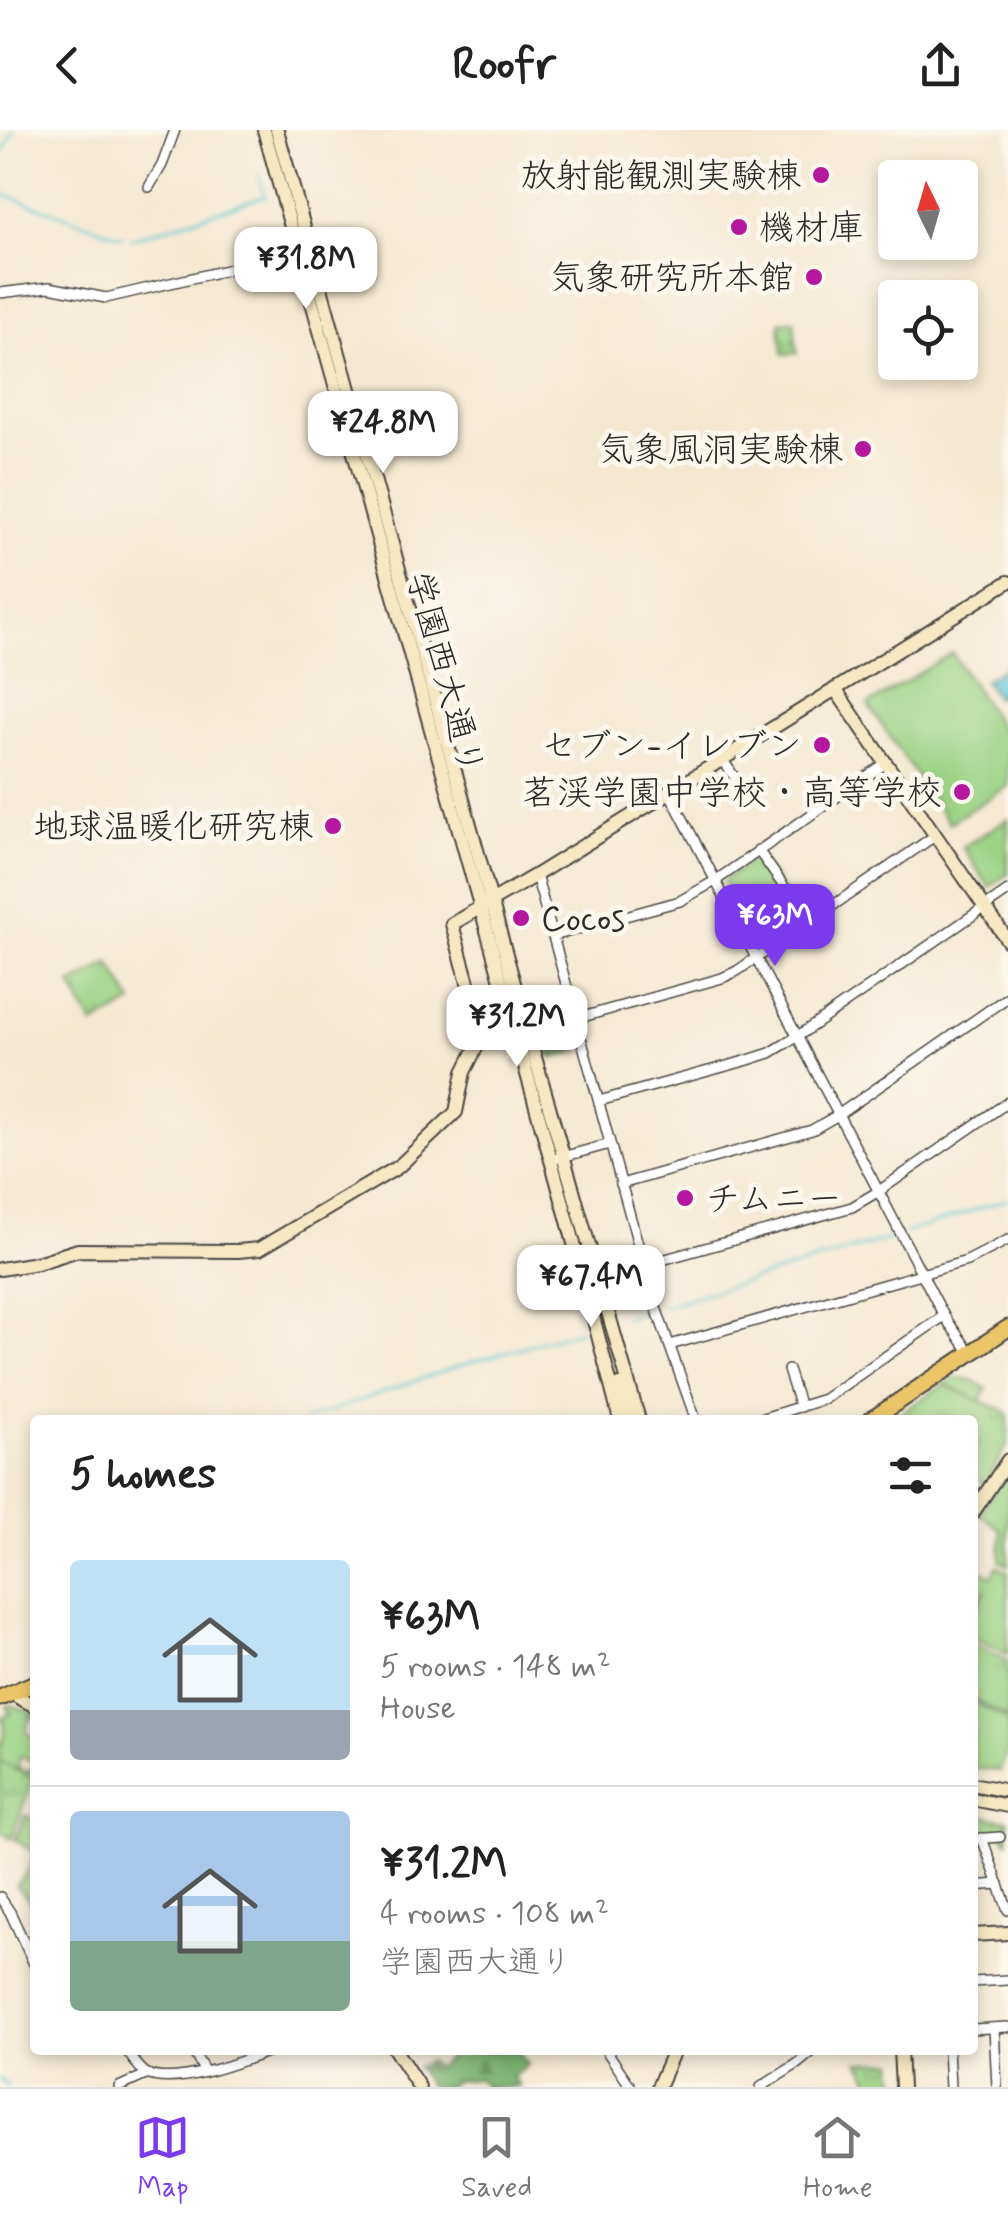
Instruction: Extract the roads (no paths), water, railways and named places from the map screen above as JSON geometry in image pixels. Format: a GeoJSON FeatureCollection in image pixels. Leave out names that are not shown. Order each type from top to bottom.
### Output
{"type":"FeatureCollection","features":[{"type":"Feature","properties":{"kind":"highway"},"geometry":{"type":"LineString","coordinates":[[878,1415],[1008,1328]]}},
{"type":"Feature","properties":{"kind":"highway"},"geometry":{"type":"LineString","coordinates":[[3,1693],[30,1685]]}},
{"type":"Feature","properties":{"kind":"main road","name":"学園西大通り"},"geometry":{"type":"LineString","coordinates":[[264,130],[305,251]]}},
{"type":"Feature","properties":{"kind":"main road","name":"学園西大通り"},"geometry":{"type":"LineString","coordinates":[[277,130],[305,251],[577,1230],[619,1415]]}},
{"type":"Feature","properties":{"kind":"main road"},"geometry":{"type":"LineString","coordinates":[[0,1268],[78,1250],[259,1248],[388,1176],[456,1112],[464,1072],[480,1040],[481,1030],[452,924],[1008,582]]}},
{"type":"Feature","properties":{"kind":"main road"},"geometry":{"type":"LineString","coordinates":[[836,689],[1008,940]]}},
{"type":"Feature","properties":{"kind":"main road","name":"学園西大通り"},"geometry":{"type":"LineString","coordinates":[[577,1230],[576,1241],[629,1415]]}},
{"type":"Feature","properties":{"kind":"main road","name":"学園西大通り"},"geometry":{"type":"LineString","coordinates":[[577,1230],[638,1415]]}},
{"type":"Feature","properties":{"kind":"main road"},"geometry":{"type":"LineString","coordinates":[[978,1505],[1008,1460]]}},
{"type":"Feature","properties":{"kind":"main road"},"geometry":{"type":"LineString","coordinates":[[3,1693],[30,1704]]}},
{"type":"Feature","properties":{"kind":"main road"},"geometry":{"type":"LineString","coordinates":[[978,1785],[1008,1791]]}},
{"type":"Feature","properties":{"kind":"main road"},"geometry":{"type":"LineString","coordinates":[[978,1800],[1008,1806]]}},
{"type":"Feature","properties":{"kind":"main road"},"geometry":{"type":"LineString","coordinates":[[978,1935],[1008,1933]]}},
{"type":"Feature","properties":{"kind":"main road"},"geometry":{"type":"LineString","coordinates":[[399,2055],[419,2087]]}},
{"type":"Feature","properties":{"kind":"main road"},"geometry":{"type":"LineString","coordinates":[[658,2087],[672,2055]]}},
{"type":"Feature","properties":{"kind":"main road"},"geometry":{"type":"LineString","coordinates":[[900,2055],[902,2087]]}},
{"type":"Feature","properties":{"kind":"street"},"geometry":{"type":"LineString","coordinates":[[149,187],[175,130]]}},
{"type":"Feature","properties":{"kind":"street"},"geometry":{"type":"LineString","coordinates":[[0,293],[48,288],[106,298],[305,251]]}},
{"type":"Feature","properties":{"kind":"street"},"geometry":{"type":"LineString","coordinates":[[722,759],[749,798]]}},
{"type":"Feature","properties":{"kind":"street"},"geometry":{"type":"LineString","coordinates":[[553,936],[680,901],[886,763]]}},
{"type":"Feature","properties":{"kind":"street"},"geometry":{"type":"LineString","coordinates":[[669,792],[944,1316],[971,1354]]}},
{"type":"Feature","properties":{"kind":"street"},"geometry":{"type":"LineString","coordinates":[[575,1018],[722,978],[936,835]]}},
{"type":"Feature","properties":{"kind":"street"},"geometry":{"type":"LineString","coordinates":[[758,850],[809,922]]}},
{"type":"Feature","properties":{"kind":"street"},"geometry":{"type":"LineString","coordinates":[[536,875],[644,1265],[694,1415]]}},
{"type":"Feature","properties":{"kind":"street"},"geometry":{"type":"LineString","coordinates":[[599,1101],[770,1053],[1008,892]]}},
{"type":"Feature","properties":{"kind":"street"},"geometry":{"type":"LineString","coordinates":[[622,1184],[812,1130],[1008,997]]}},
{"type":"Feature","properties":{"kind":"street"},"geometry":{"type":"LineString","coordinates":[[644,1265],[852,1207],[1008,1102]]}},
{"type":"Feature","properties":{"kind":"street"},"geometry":{"type":"LineString","coordinates":[[557,1158],[610,1144]]}},
{"type":"Feature","properties":{"kind":"street"},"geometry":{"type":"LineString","coordinates":[[670,1345],[967,1261],[1008,1240]]}},
{"type":"Feature","properties":{"kind":"street"},"geometry":{"type":"LineString","coordinates":[[774,1415],[824,1399],[944,1316]]}},
{"type":"Feature","properties":{"kind":"street"},"geometry":{"type":"LineString","coordinates":[[788,1370],[800,1407]]}},
{"type":"Feature","properties":{"kind":"street"},"geometry":{"type":"LineString","coordinates":[[1000,1837],[978,1838],[1008,1910]]}},
{"type":"Feature","properties":{"kind":"street"},"geometry":{"type":"LineString","coordinates":[[978,1886],[999,1884]]}},
{"type":"Feature","properties":{"kind":"street"},"geometry":{"type":"LineString","coordinates":[[0,1898],[30,1955]]}},
{"type":"Feature","properties":{"kind":"street"},"geometry":{"type":"LineString","coordinates":[[978,1982],[1008,1980]]}},
{"type":"Feature","properties":{"kind":"street"},"geometry":{"type":"LineString","coordinates":[[978,2028],[1008,2027]]}},
{"type":"Feature","properties":{"kind":"street"},"geometry":{"type":"LineString","coordinates":[[994,2028],[995,2087],[1008,2084]]}},
{"type":"Feature","properties":{"kind":"street"},"geometry":{"type":"LineString","coordinates":[[131,2055],[148,2074]]}},
{"type":"Feature","properties":{"kind":"street"},"geometry":{"type":"LineString","coordinates":[[195,2055],[205,2072]]}},
{"type":"Feature","properties":{"kind":"street"},"geometry":{"type":"LineString","coordinates":[[119,2087],[148,2074],[188,2082],[205,2072],[257,2055]]}},
{"type":"Feature","properties":{"kind":"street"},"geometry":{"type":"LineString","coordinates":[[609,2055],[631,2087]]}},
{"type":"Feature","properties":{"kind":"street"},"geometry":{"type":"LineString","coordinates":[[762,2087],[807,2055]]}},
{"type":"Feature","properties":{"kind":"street"},"geometry":{"type":"LineString","coordinates":[[948,2055],[950,2087]]}},
{"type":"Feature","properties":{"kind":"street"},"geometry":{"type":"LineString","coordinates":[[996,2057],[1008,2055]]}},
{"type":"Feature","properties":{"kind":"water"},"geometry":{"type":"Polygon","coordinates":[[[1008,665],[1008,690],[996,698],[984,680],[1008,665]]]}},
{"type":"Feature","properties":{"kind":"waterway"},"geometry":{"type":"LineString","coordinates":[[0,158],[14,130]]}},
{"type":"Feature","properties":{"kind":"waterway"},"geometry":{"type":"LineString","coordinates":[[131,239],[265,196],[259,175]]}},
{"type":"Feature","properties":{"kind":"waterway"},"geometry":{"type":"LineString","coordinates":[[0,193],[123,237]]}},
{"type":"Feature","properties":{"kind":"waterway"},"geometry":{"type":"LineString","coordinates":[[905,1233],[1008,1199]]}},
{"type":"Feature","properties":{"kind":"waterway"},"geometry":{"type":"LineString","coordinates":[[661,1307],[898,1236]]}},
{"type":"Feature","properties":{"kind":"waterway"},"geometry":{"type":"LineString","coordinates":[[624,1318],[654,1309]]}},
{"type":"Feature","properties":{"kind":"waterway"},"geometry":{"type":"LineString","coordinates":[[319,1415],[464,1364],[582,1330]]}},
{"type":"Feature","properties":{"kind":"waterway"},"geometry":{"type":"LineString","coordinates":[[0,2079],[8,2087]]}},
{"type":"Feature","properties":{"kind":"place","name":"放射能観測実験棟"},"geometry":{"type":"Point","coordinates":[821,175]}},
{"type":"Feature","properties":{"kind":"place","name":"機材庫"},"geometry":{"type":"Point","coordinates":[739,227]}},
{"type":"Feature","properties":{"kind":"place","name":"気象研究所本館"},"geometry":{"type":"Point","coordinates":[814,277]}},
{"type":"Feature","properties":{"kind":"place","name":"気象風洞実験棟"},"geometry":{"type":"Point","coordinates":[863,449]}},
{"type":"Feature","properties":{"kind":"place","name":"セブン-イレブン"},"geometry":{"type":"Point","coordinates":[822,745]}},
{"type":"Feature","properties":{"kind":"place","name":"茗渓学園中学校・高等学校"},"geometry":{"type":"Point","coordinates":[962,792]}},
{"type":"Feature","properties":{"kind":"place","name":"地球温暖化研究棟"},"geometry":{"type":"Point","coordinates":[333,826]}},
{"type":"Feature","properties":{"kind":"place","name":"Cocos"},"geometry":{"type":"Point","coordinates":[521,918]}},
{"type":"Feature","properties":{"kind":"place","name":"チムニー"},"geometry":{"type":"Point","coordinates":[685,1198]}}]}
